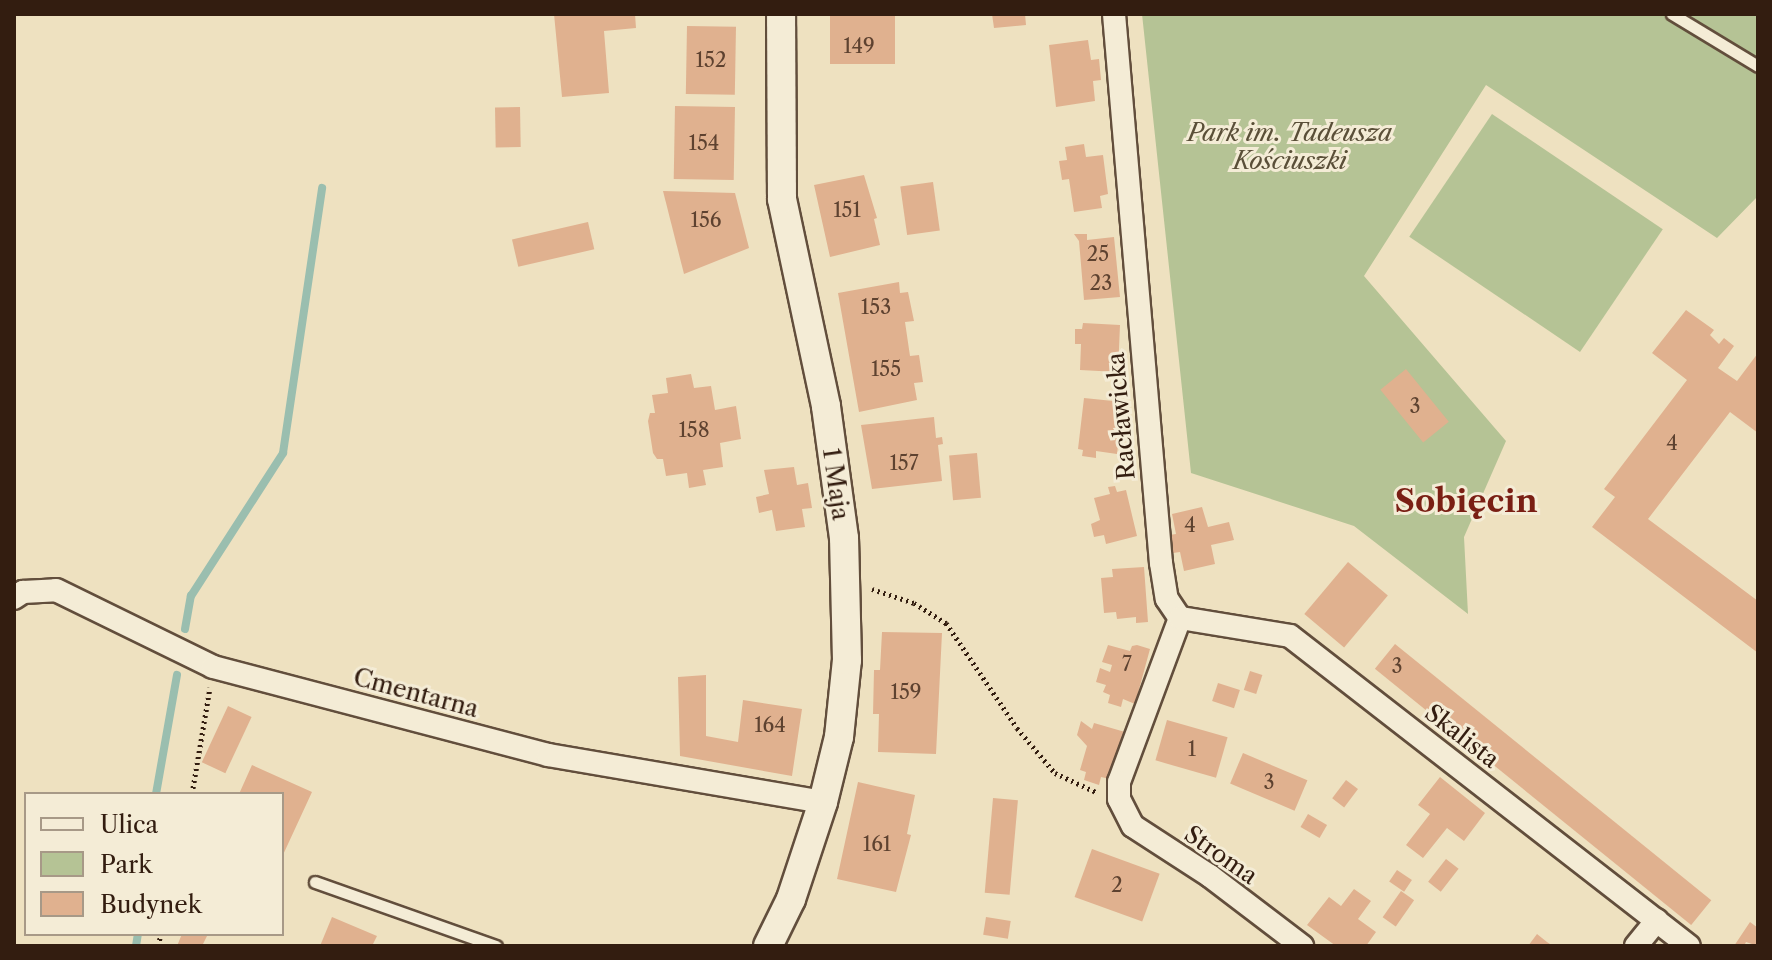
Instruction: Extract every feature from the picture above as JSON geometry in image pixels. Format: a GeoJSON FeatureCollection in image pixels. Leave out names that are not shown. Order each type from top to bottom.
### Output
{"type":"FeatureCollection","features":[{"type":"Feature","properties":{"kind":"street","name":"1 Maja"},"geometry":{"type":"LineString","coordinates":[[768,946],[791,899],[823,802],[844,699],[846,577],[826,406],[782,199],[781,14]]}},
{"type":"Feature","properties":{"kind":"street","name":"Racławicka"},"geometry":{"type":"LineString","coordinates":[[1114,14],[1161,563],[1167,599],[1180,618]]}},
{"type":"Feature","properties":{"kind":"street","name":"Cmentarna"},"geometry":{"type":"LineString","coordinates":[[14,598],[23,592],[56,590],[213,667],[548,755],[823,802]]}},
{"type":"Feature","properties":{"kind":"street"},"geometry":{"type":"LineString","coordinates":[[1110,796],[1119,782],[1180,618]]}},
{"type":"Feature","properties":{"kind":"street","name":"Skalista"},"geometry":{"type":"LineString","coordinates":[[1180,618],[1290,636],[1689,946]]}},
{"type":"Feature","properties":{"kind":"street","name":"Stroma"},"geometry":{"type":"LineString","coordinates":[[1110,796],[1133,826],[1210,876],[1302,946]]}},
{"type":"Feature","properties":{"kind":"street"},"geometry":{"type":"LineString","coordinates":[[1636,946],[1657,920]]}},
{"type":"Feature","properties":{"kind":"lane"},"geometry":{"type":"LineString","coordinates":[[1672,14],[1758,66]]}},
{"type":"Feature","properties":{"kind":"lane"},"geometry":{"type":"LineString","coordinates":[[315,882],[496,946]]}},
{"type":"Feature","properties":{"kind":"path"},"geometry":{"type":"LineString","coordinates":[[872,589],[914,603],[946,623],[1017,728],[1055,773],[1110,796]]}},
{"type":"Feature","properties":{"kind":"path"},"geometry":{"type":"LineString","coordinates":[[192,792],[213,667]]}},
{"type":"Feature","properties":{"kind":"green space","name":"Park im. Tadeusza Kościuszki"},"geometry":{"type":"Polygon","coordinates":[[[1142,14],[1758,14],[1758,196],[1717,238],[1486,85],[1364,276],[1506,441],[1464,537],[1468,614],[1354,526],[1191,473],[1142,14]]]}},
{"type":"Feature","properties":{"kind":"green space"},"geometry":{"type":"Polygon","coordinates":[[[1492,114],[1663,229],[1580,352],[1409,237],[1492,114]]]}},
{"type":"Feature","properties":{"kind":"building"},"geometry":{"type":"Polygon","coordinates":[[[554,14],[635,14],[636,28],[604,31],[609,93],[562,97],[554,14]]]}},
{"type":"Feature","properties":{"kind":"building"},"geometry":{"type":"Polygon","coordinates":[[[830,14],[895,14],[895,64],[830,64],[830,14]]]}},
{"type":"Feature","properties":{"kind":"building"},"geometry":{"type":"Polygon","coordinates":[[[992,14],[1025,14],[1026,25],[994,28],[992,14]]]}},
{"type":"Feature","properties":{"kind":"building"},"geometry":{"type":"Polygon","coordinates":[[[687,26],[736,27],[735,95],[686,94],[687,26]]]}},
{"type":"Feature","properties":{"kind":"building"},"geometry":{"type":"Polygon","coordinates":[[[1088,40],[1091,60],[1099,59],[1101,80],[1093,81],[1095,101],[1056,107],[1049,45],[1088,40]]]}},
{"type":"Feature","properties":{"kind":"building"},"geometry":{"type":"Polygon","coordinates":[[[675,106],[735,107],[734,180],[674,179],[675,106]]]}},
{"type":"Feature","properties":{"kind":"building"},"geometry":{"type":"Polygon","coordinates":[[[495,107],[520,107],[521,147],[496,147],[495,107]]]}},
{"type":"Feature","properties":{"kind":"building"},"geometry":{"type":"Polygon","coordinates":[[[1084,144],[1086,157],[1103,155],[1108,194],[1100,196],[1102,208],[1074,212],[1069,179],[1062,180],[1059,161],[1067,160],[1065,147],[1084,144]]]}},
{"type":"Feature","properties":{"kind":"building"},"geometry":{"type":"Polygon","coordinates":[[[864,175],[877,218],[874,219],[880,245],[830,257],[814,185],[864,175]]]}},
{"type":"Feature","properties":{"kind":"building"},"geometry":{"type":"Polygon","coordinates":[[[933,182],[940,231],[907,235],[900,187],[933,182]]]}},
{"type":"Feature","properties":{"kind":"building"},"geometry":{"type":"Polygon","coordinates":[[[663,191],[735,193],[749,248],[684,274],[663,191]]]}},
{"type":"Feature","properties":{"kind":"building"},"geometry":{"type":"Polygon","coordinates":[[[588,222],[594,249],[518,267],[512,240],[588,222]]]}},
{"type":"Feature","properties":{"kind":"building"},"geometry":{"type":"Polygon","coordinates":[[[1074,234],[1087,234],[1087,240],[1114,237],[1120,297],[1084,300],[1079,241],[1074,234]]]}},
{"type":"Feature","properties":{"kind":"building"},"geometry":{"type":"Polygon","coordinates":[[[899,282],[900,293],[908,292],[914,321],[905,322],[910,356],[919,355],[923,382],[914,383],[917,400],[859,412],[838,293],[899,282]]]}},
{"type":"Feature","properties":{"kind":"building"},"geometry":{"type":"Polygon","coordinates":[[[1686,310],[1714,330],[1710,335],[1719,344],[1724,338],[1734,346],[1718,368],[1737,381],[1758,353],[1758,433],[1730,412],[1648,519],[1758,601],[1758,653],[1592,527],[1615,497],[1604,489],[1687,380],[1652,353],[1686,310]]]}},
{"type":"Feature","properties":{"kind":"building"},"geometry":{"type":"Polygon","coordinates":[[[1083,323],[1120,325],[1118,372],[1080,370],[1081,344],[1075,344],[1075,329],[1082,329],[1083,323]]]}},
{"type":"Feature","properties":{"kind":"building"},"geometry":{"type":"Polygon","coordinates":[[[1406,369],[1449,422],[1423,443],[1380,390],[1406,369]]]}},
{"type":"Feature","properties":{"kind":"building"},"geometry":{"type":"Polygon","coordinates":[[[691,374],[694,388],[711,386],[715,410],[736,406],[741,439],[720,443],[723,467],[703,470],[706,485],[689,488],[687,473],[666,476],[663,459],[657,459],[653,453],[648,421],[650,413],[655,413],[652,395],[668,393],[666,378],[691,374]]]}},
{"type":"Feature","properties":{"kind":"building"},"geometry":{"type":"Polygon","coordinates":[[[1084,398],[1123,402],[1117,454],[1096,451],[1096,458],[1082,456],[1083,450],[1078,449],[1084,398]]]}},
{"type":"Feature","properties":{"kind":"building"},"geometry":{"type":"Polygon","coordinates":[[[934,417],[936,438],[942,437],[943,444],[938,445],[942,481],[872,489],[861,425],[934,417]]]}},
{"type":"Feature","properties":{"kind":"building"},"geometry":{"type":"Polygon","coordinates":[[[977,453],[981,498],[953,500],[949,455],[977,453]]]}},
{"type":"Feature","properties":{"kind":"building"},"geometry":{"type":"Polygon","coordinates":[[[794,467],[797,485],[808,483],[812,508],[802,509],[805,527],[776,531],[772,510],[759,513],[756,497],[769,494],[764,470],[794,467]]]}},
{"type":"Feature","properties":{"kind":"building"},"geometry":{"type":"Polygon","coordinates":[[[1115,486],[1117,492],[1126,490],[1137,536],[1106,544],[1104,535],[1094,537],[1091,524],[1100,520],[1094,498],[1110,494],[1108,487],[1115,486]]]}},
{"type":"Feature","properties":{"kind":"building"},"geometry":{"type":"Polygon","coordinates":[[[1202,507],[1208,527],[1229,522],[1234,540],[1211,545],[1215,564],[1184,571],[1180,552],[1173,553],[1169,535],[1176,534],[1172,514],[1202,507]]]}},
{"type":"Feature","properties":{"kind":"building"},"geometry":{"type":"Polygon","coordinates":[[[1348,562],[1388,595],[1344,648],[1304,614],[1348,562]]]}},
{"type":"Feature","properties":{"kind":"building"},"geometry":{"type":"Polygon","coordinates":[[[1144,567],[1148,622],[1136,623],[1136,617],[1117,619],[1116,612],[1104,613],[1101,578],[1113,577],[1112,569],[1144,567]]]}},
{"type":"Feature","properties":{"kind":"building"},"geometry":{"type":"Polygon","coordinates":[[[882,632],[942,633],[936,754],[878,752],[879,714],[873,714],[874,670],[880,670],[882,632]]]}},
{"type":"Feature","properties":{"kind":"building"},"geometry":{"type":"Polygon","coordinates":[[[1395,644],[1711,900],[1691,925],[1375,669],[1395,644]]]}},
{"type":"Feature","properties":{"kind":"building"},"geometry":{"type":"Polygon","coordinates":[[[1108,645],[1130,651],[1132,646],[1137,645],[1150,649],[1135,704],[1123,699],[1121,707],[1108,703],[1110,695],[1103,692],[1106,685],[1096,682],[1100,668],[1110,672],[1112,665],[1102,662],[1108,645]]]}},
{"type":"Feature","properties":{"kind":"building"},"geometry":{"type":"Polygon","coordinates":[[[1250,671],[1262,675],[1256,694],[1244,690],[1250,671]]]}},
{"type":"Feature","properties":{"kind":"building"},"geometry":{"type":"Polygon","coordinates":[[[706,675],[706,736],[738,742],[743,700],[802,709],[792,776],[680,756],[678,677],[706,675]]]}},
{"type":"Feature","properties":{"kind":"building"},"geometry":{"type":"Polygon","coordinates":[[[1218,683],[1240,690],[1234,708],[1212,701],[1218,683]]]}},
{"type":"Feature","properties":{"kind":"building"},"geometry":{"type":"Polygon","coordinates":[[[228,706],[252,717],[225,773],[202,762],[228,706]]]}},
{"type":"Feature","properties":{"kind":"building"},"geometry":{"type":"Polygon","coordinates":[[[1167,720],[1228,737],[1216,778],[1155,760],[1167,720]]]}},
{"type":"Feature","properties":{"kind":"building"},"geometry":{"type":"Polygon","coordinates":[[[1081,721],[1092,729],[1094,723],[1125,732],[1110,779],[1101,777],[1099,785],[1084,780],[1086,772],[1080,770],[1087,746],[1077,735],[1081,721]]]}},
{"type":"Feature","properties":{"kind":"building"},"geometry":{"type":"Polygon","coordinates":[[[1243,753],[1307,780],[1295,811],[1230,783],[1243,753]]]}},
{"type":"Feature","properties":{"kind":"building"},"geometry":{"type":"Polygon","coordinates":[[[252,765],[312,792],[284,853],[284,792],[240,792],[252,765]]]}},
{"type":"Feature","properties":{"kind":"building"},"geometry":{"type":"Polygon","coordinates":[[[1440,777],[1485,813],[1464,841],[1447,828],[1423,858],[1406,845],[1430,814],[1418,805],[1440,777]]]}},
{"type":"Feature","properties":{"kind":"building"},"geometry":{"type":"Polygon","coordinates":[[[1346,780],[1358,789],[1344,807],[1332,798],[1346,780]]]}},
{"type":"Feature","properties":{"kind":"building"},"geometry":{"type":"Polygon","coordinates":[[[858,782],[915,795],[907,834],[911,835],[896,892],[837,879],[858,782]]]}},
{"type":"Feature","properties":{"kind":"building"},"geometry":{"type":"Polygon","coordinates":[[[993,798],[1018,800],[1010,895],[985,893],[993,798]]]}},
{"type":"Feature","properties":{"kind":"building"},"geometry":{"type":"Polygon","coordinates":[[[1308,814],[1327,825],[1320,838],[1300,827],[1308,814]]]}},
{"type":"Feature","properties":{"kind":"building"},"geometry":{"type":"Polygon","coordinates":[[[1092,849],[1160,874],[1142,922],[1075,897],[1092,849]]]}},
{"type":"Feature","properties":{"kind":"building"},"geometry":{"type":"Polygon","coordinates":[[[1446,859],[1459,869],[1441,892],[1428,882],[1446,859]]]}},
{"type":"Feature","properties":{"kind":"building"},"geometry":{"type":"Polygon","coordinates":[[[1397,870],[1412,880],[1404,892],[1389,882],[1397,870]]]}},
{"type":"Feature","properties":{"kind":"building"},"geometry":{"type":"Polygon","coordinates":[[[1354,889],[1371,901],[1358,919],[1376,932],[1366,946],[1336,946],[1307,925],[1329,897],[1341,906],[1354,889]]]}},
{"type":"Feature","properties":{"kind":"building"},"geometry":{"type":"Polygon","coordinates":[[[1401,891],[1414,900],[1396,926],[1383,917],[1401,891]]]}},
{"type":"Feature","properties":{"kind":"building"},"geometry":{"type":"Polygon","coordinates":[[[332,917],[377,936],[372,946],[320,946],[332,917]]]}},
{"type":"Feature","properties":{"kind":"building"},"geometry":{"type":"Polygon","coordinates":[[[986,917],[1011,921],[1008,939],[983,935],[986,917]]]}},
{"type":"Feature","properties":{"kind":"building"},"geometry":{"type":"Polygon","coordinates":[[[1750,922],[1758,928],[1758,946],[1746,942],[1744,946],[1734,946],[1750,922]]]}},
{"type":"Feature","properties":{"kind":"building"},"geometry":{"type":"Polygon","coordinates":[[[1537,934],[1547,942],[1553,946],[1528,946],[1537,934]]]}},
{"type":"Feature","properties":{"kind":"building"},"geometry":{"type":"Polygon","coordinates":[[[181,936],[207,936],[202,946],[177,946],[181,936]]]}},
{"type":"Feature","properties":{"kind":"waterway"},"geometry":{"type":"LineString","coordinates":[[185,629],[191,596],[283,453],[322,188]]}},
{"type":"Feature","properties":{"kind":"waterway"},"geometry":{"type":"LineString","coordinates":[[156,792],[177,675]]}},
{"type":"Feature","properties":{"kind":"waterway"},"geometry":{"type":"LineString","coordinates":[[136,946],[138,936]]}},
{"type":"Feature","properties":{"kind":"district","name":"Sobięcin"},"geometry":{"type":"Point","coordinates":[1466,501]}}]}
